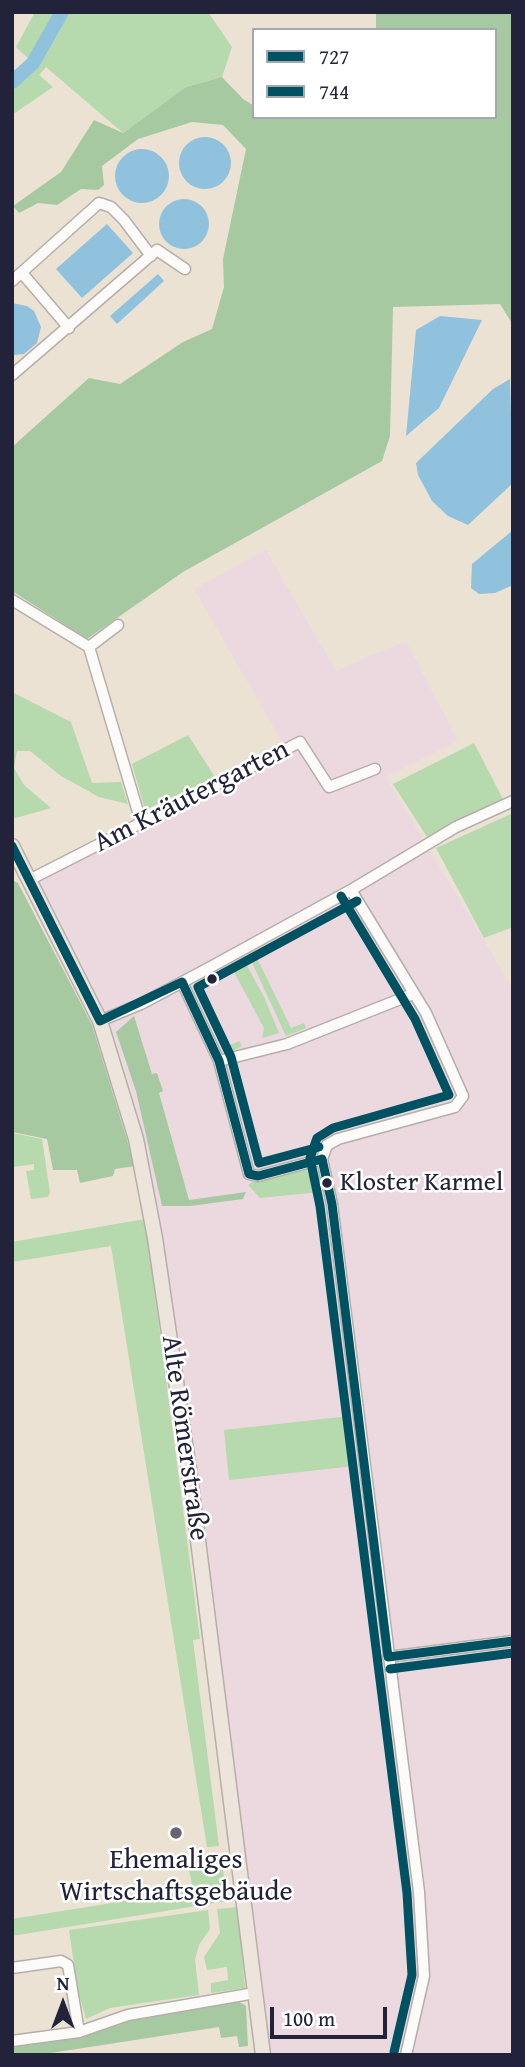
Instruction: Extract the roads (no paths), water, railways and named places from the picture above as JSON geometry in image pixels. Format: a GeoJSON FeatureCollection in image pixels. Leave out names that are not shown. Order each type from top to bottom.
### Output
{"type":"FeatureCollection","features":[{"type":"Feature","properties":{"kind":"main road","name":"Alte Römerstraße"},"geometry":{"type":"LineString","coordinates":[[12,846],[100,1021],[125,1096],[151,1214],[190,1477],[263,2055]]}},
{"type":"Feature","properties":{"kind":"street"},"geometry":{"type":"LineString","coordinates":[[12,281],[99,203],[117,213],[151,256]]}},
{"type":"Feature","properties":{"kind":"street"},"geometry":{"type":"LineString","coordinates":[[12,375],[157,250],[185,269]]}},
{"type":"Feature","properties":{"kind":"street"},"geometry":{"type":"LineString","coordinates":[[22,273],[69,328]]}},
{"type":"Feature","properties":{"kind":"street"},"geometry":{"type":"LineString","coordinates":[[12,600],[89,647],[141,822]]}},
{"type":"Feature","properties":{"kind":"street"},"geometry":{"type":"LineString","coordinates":[[89,647],[118,625]]}},
{"type":"Feature","properties":{"kind":"street","name":"Am Kräutergarten"},"geometry":{"type":"LineString","coordinates":[[29,880],[300,742],[329,787],[375,769]]}},
{"type":"Feature","properties":{"kind":"street"},"geometry":{"type":"LineString","coordinates":[[100,1021],[182,982],[351,890],[456,827],[513,801]]}},
{"type":"Feature","properties":{"kind":"street"},"geometry":{"type":"LineString","coordinates":[[351,890],[439,1036],[462,1090],[460,1102],[455,1107],[338,1139],[327,1145],[322,1159],[332,1204],[424,1944],[424,1976],[406,2055]]}},
{"type":"Feature","properties":{"kind":"street"},"geometry":{"type":"LineString","coordinates":[[182,982],[219,1061],[249,1174],[258,1176],[322,1159]]}},
{"type":"Feature","properties":{"kind":"street"},"geometry":{"type":"LineString","coordinates":[[219,1061],[287,1044],[413,994]]}},
{"type":"Feature","properties":{"kind":"street"},"geometry":{"type":"LineString","coordinates":[[388,1657],[513,1641]]}},
{"type":"Feature","properties":{"kind":"street"},"geometry":{"type":"LineString","coordinates":[[12,1968],[61,1961],[68,1965],[79,2032]]}},
{"type":"Feature","properties":{"kind":"street"},"geometry":{"type":"LineString","coordinates":[[12,2041],[79,2032],[128,2015],[255,1993]]}},
{"type":"Feature","properties":{"kind":"water"},"geometry":{"type":"Polygon","coordinates":[[[205,137],[224,144],[231,163],[224,182],[205,189],[186,182],[179,163],[186,144],[205,137]]]}},
{"type":"Feature","properties":{"kind":"water"},"geometry":{"type":"Polygon","coordinates":[[[142,149],[161,157],[169,176],[161,195],[142,203],[123,195],[115,176],[123,157],[142,149]]]}},
{"type":"Feature","properties":{"kind":"water"},"geometry":{"type":"Polygon","coordinates":[[[184,199],[202,206],[209,224],[202,242],[184,249],[166,242],[159,224],[166,206],[184,199]]]}},
{"type":"Feature","properties":{"kind":"water"},"geometry":{"type":"Polygon","coordinates":[[[107,224],[133,253],[82,298],[56,269],[107,224]]]}},
{"type":"Feature","properties":{"kind":"water"},"geometry":{"type":"Polygon","coordinates":[[[158,274],[164,281],[117,324],[110,316],[158,274]]]}},
{"type":"Feature","properties":{"kind":"water"},"geometry":{"type":"Polygon","coordinates":[[[12,303],[27,306],[34,311],[41,327],[37,343],[24,354],[12,355],[12,303]]]}},
{"type":"Feature","properties":{"kind":"water"},"geometry":{"type":"Polygon","coordinates":[[[440,316],[482,320],[439,408],[406,436],[416,330],[440,316]]]}},
{"type":"Feature","properties":{"kind":"water"},"geometry":{"type":"Polygon","coordinates":[[[510,379],[513,483],[468,525],[448,516],[432,501],[418,475],[416,463],[493,389],[510,379]]]}},
{"type":"Feature","properties":{"kind":"water"},"geometry":{"type":"Polygon","coordinates":[[[513,530],[513,585],[495,593],[479,594],[471,588],[472,564],[513,530]]]}},
{"type":"Feature","properties":{"kind":"waterway"},"geometry":{"type":"LineString","coordinates":[[12,82],[33,63],[62,12]]}},
{"type":"Feature","properties":{"kind":"place","name":"Kloster Karmel"},"geometry":{"type":"Point","coordinates":[327,1183]}},
{"type":"Feature","properties":{"kind":"place","name":"Ehemaliges Wirtschaftsgebäude"},"geometry":{"type":"Point","coordinates":[176,1833]}}]}
